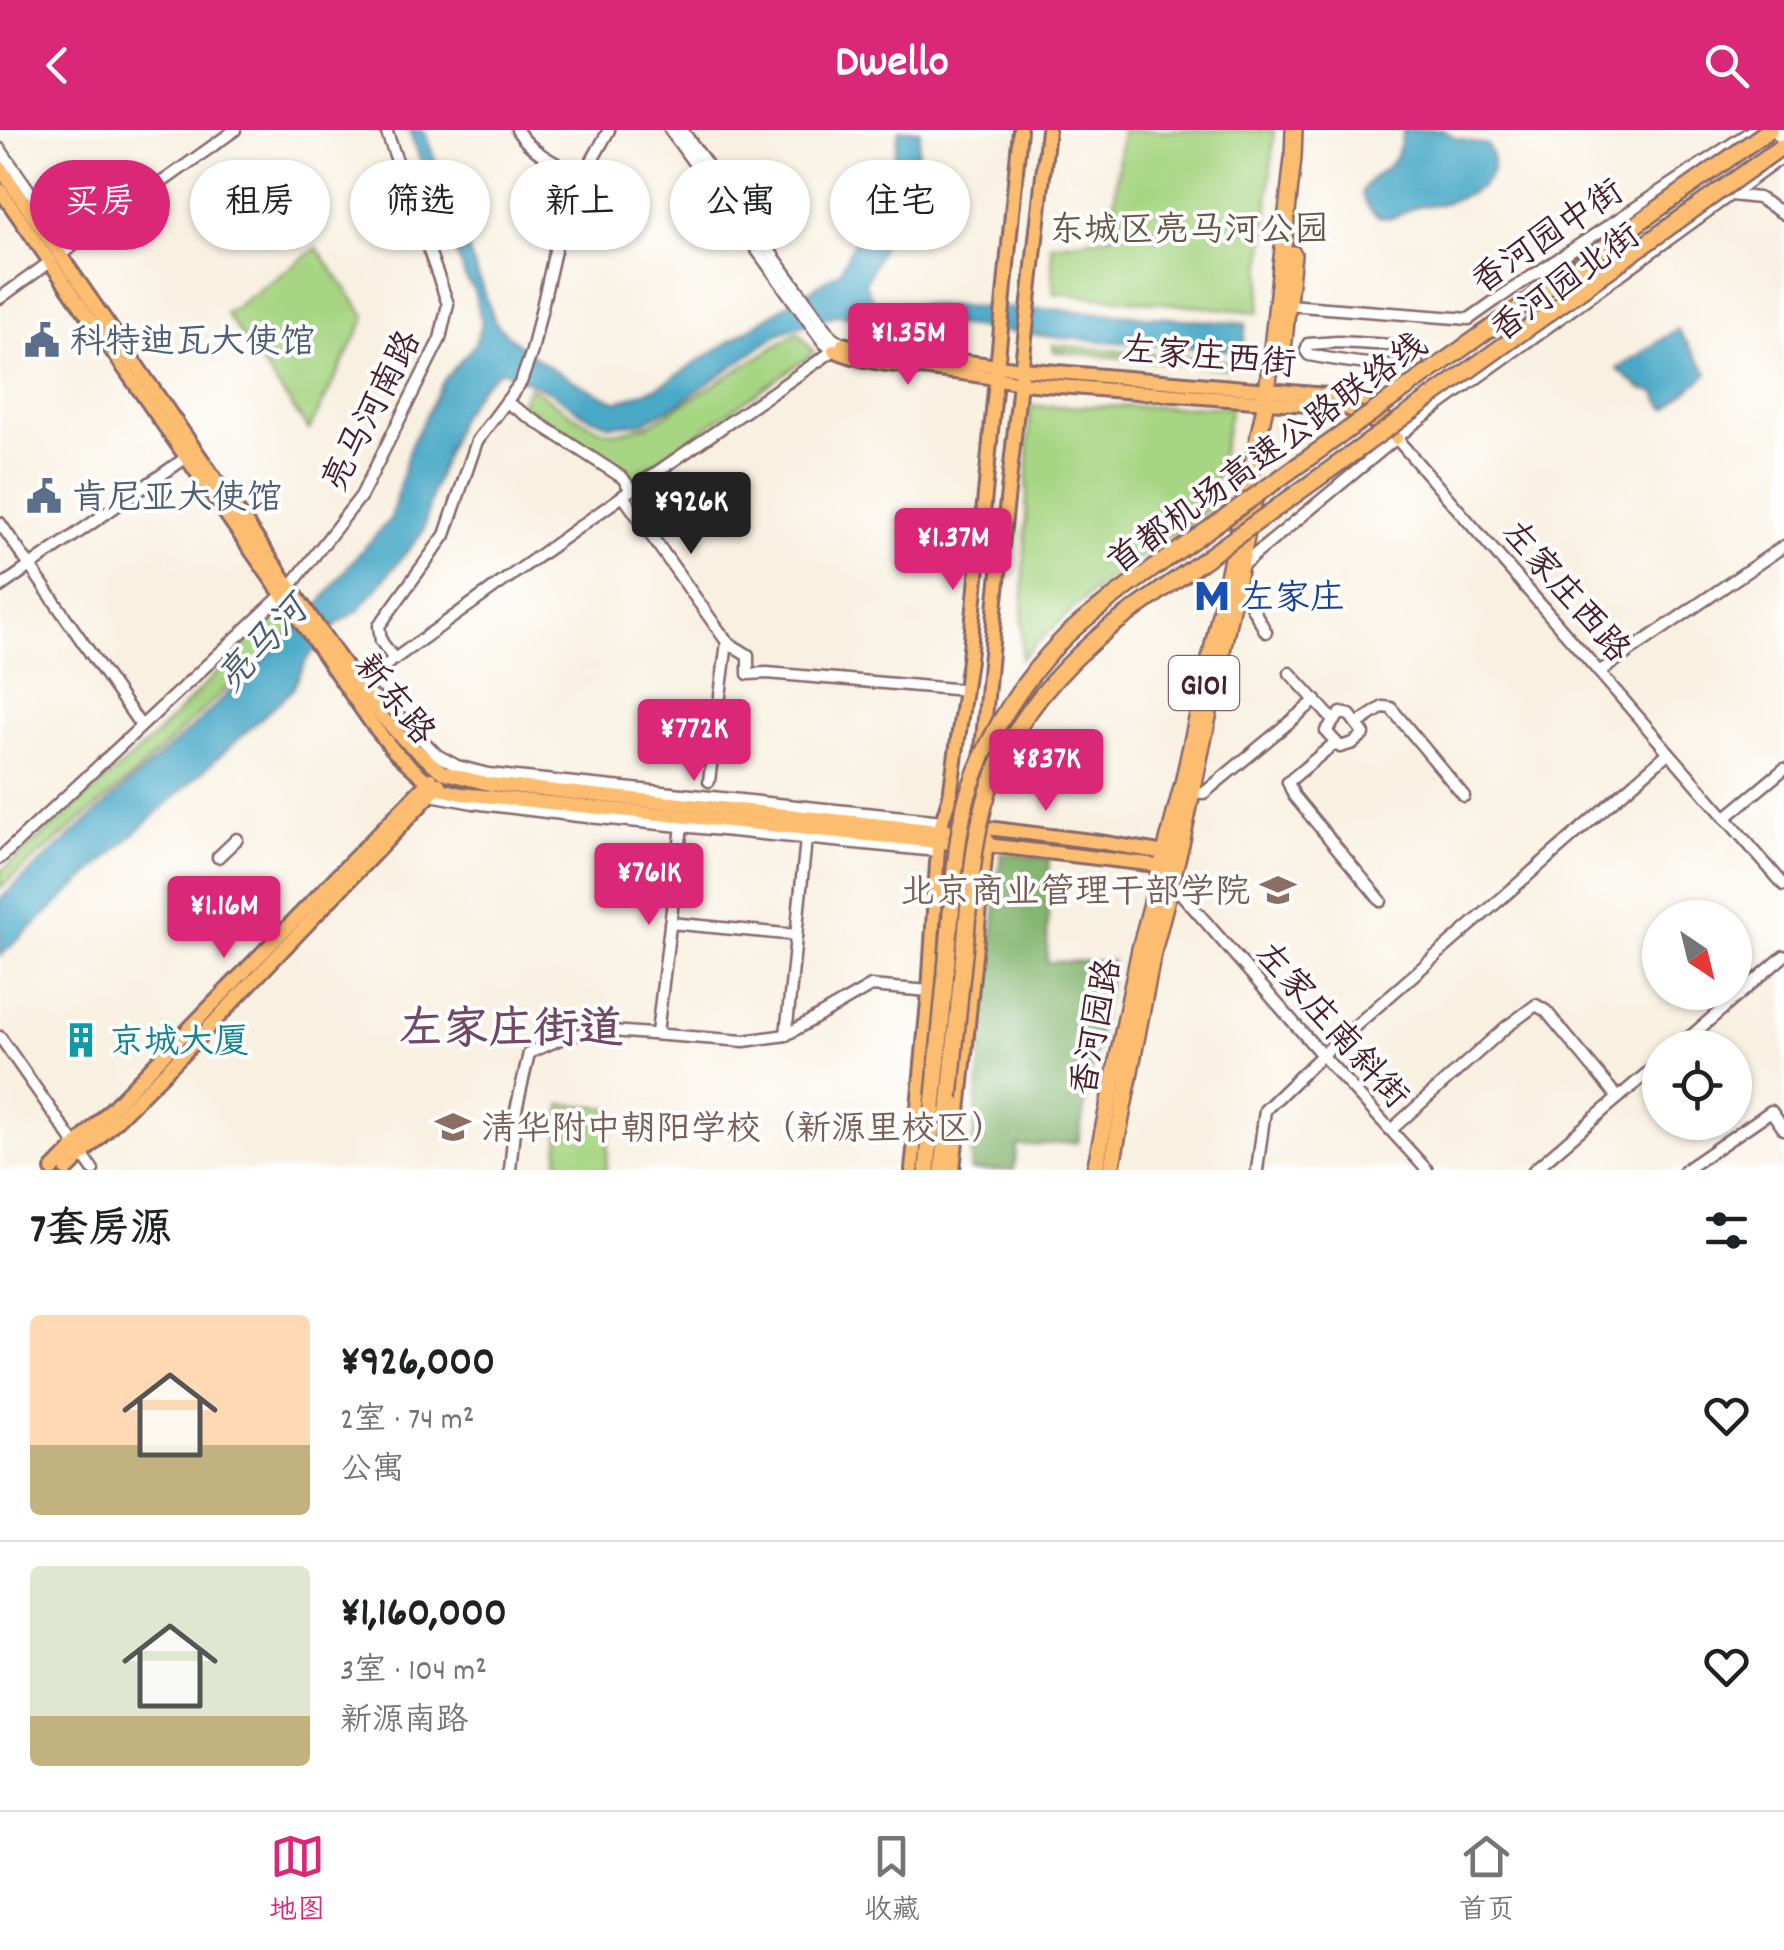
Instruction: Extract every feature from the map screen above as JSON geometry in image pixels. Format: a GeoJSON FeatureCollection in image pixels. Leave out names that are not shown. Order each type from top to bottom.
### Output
{"type":"FeatureCollection","features":[{"type":"Feature","properties":{"kind":"highway","name":"香河园路"},"geometry":{"type":"LineString","coordinates":[[1284,314],[1294,130]]}},
{"type":"Feature","properties":{"kind":"highway","name":"香河园路"},"geometry":{"type":"LineString","coordinates":[[1095,1170],[1140,949],[1192,792],[1238,574],[1273,389],[1304,130]]}},
{"type":"Feature","properties":{"kind":"highway","name":"首都机场高速公路联络线"},"geometry":{"type":"LineString","coordinates":[[943,1170],[942,1097],[956,860],[970,786],[1008,709],[1042,662],[1076,627],[1130,585],[1769,130]]}},
{"type":"Feature","properties":{"kind":"highway","name":"首都机场高速公路联络线"},"geometry":{"type":"LineString","coordinates":[[927,1170],[942,1097],[973,856],[982,818],[996,770],[1016,732],[1062,672],[1110,627],[1783,149]]}},
{"type":"Feature","properties":{"kind":"highway","name":"香河园路"},"geometry":{"type":"LineString","coordinates":[[1110,1170],[1153,952],[1172,883],[1168,859],[1183,783],[1273,389]]}},
{"type":"Feature","properties":{"kind":"main road"},"geometry":{"type":"LineString","coordinates":[[912,1170],[939,836],[950,796],[965,690],[1020,130]]}},
{"type":"Feature","properties":{"kind":"main road"},"geometry":{"type":"LineString","coordinates":[[953,1170],[987,845],[980,771],[1048,130]]}},
{"type":"Feature","properties":{"kind":"main road","name":"新东路"},"geometry":{"type":"LineString","coordinates":[[0,168],[330,655],[372,724],[429,788],[564,806],[939,836]]}},
{"type":"Feature","properties":{"kind":"main road","name":"新东路"},"geometry":{"type":"LineString","coordinates":[[0,190],[60,255],[187,457],[286,591]]}},
{"type":"Feature","properties":{"kind":"main road","name":"左家庄西街"},"geometry":{"type":"LineString","coordinates":[[833,344],[846,356],[872,362],[1021,376],[1273,389]]}},
{"type":"Feature","properties":{"kind":"main road","name":"左家庄西路"},"geometry":{"type":"LineString","coordinates":[[1273,389],[1364,415],[1396,438]]}},
{"type":"Feature","properties":{"kind":"main road","name":"新东路"},"geometry":{"type":"LineString","coordinates":[[330,655],[382,717],[442,772],[489,784],[1148,864],[1168,859]]}},
{"type":"Feature","properties":{"kind":"main road"},"geometry":{"type":"LineString","coordinates":[[52,1170],[78,1150],[442,772]]}},
{"type":"Feature","properties":{"kind":"main road"},"geometry":{"type":"LineString","coordinates":[[939,836],[987,828],[1168,859]]}},
{"type":"Feature","properties":{"kind":"main road"},"geometry":{"type":"LineString","coordinates":[[67,1170],[78,1150]]}},
{"type":"Feature","properties":{"kind":"street"},"geometry":{"type":"LineString","coordinates":[[0,298],[234,130]]}},
{"type":"Feature","properties":{"kind":"street","name":"亮马河南路"},"geometry":{"type":"LineString","coordinates":[[0,858],[286,591],[361,496],[440,339],[448,304],[386,130]]}},
{"type":"Feature","properties":{"kind":"street"},"geometry":{"type":"LineString","coordinates":[[517,130],[522,139],[550,160]]}},
{"type":"Feature","properties":{"kind":"street"},"geometry":{"type":"LineString","coordinates":[[592,160],[609,130]]}},
{"type":"Feature","properties":{"kind":"street"},"geometry":{"type":"LineString","coordinates":[[670,130],[833,344],[358,685],[393,710],[437,756],[457,766],[488,774],[939,836]]}},
{"type":"Feature","properties":{"kind":"street"},"geometry":{"type":"LineString","coordinates":[[682,130],[792,290]]}},
{"type":"Feature","properties":{"kind":"street","name":"香河园中街"},"geometry":{"type":"LineString","coordinates":[[1284,314],[1470,319],[1754,130]]}},
{"type":"Feature","properties":{"kind":"street","name":"新东路"},"geometry":{"type":"LineString","coordinates":[[0,149],[60,255]]}},
{"type":"Feature","properties":{"kind":"street","name":"香河园北街"},"geometry":{"type":"LineString","coordinates":[[1238,574],[1396,438],[1730,195],[1783,149]]}},
{"type":"Feature","properties":{"kind":"street"},"geometry":{"type":"LineString","coordinates":[[1730,195],[1758,198],[1784,214]]}},
{"type":"Feature","properties":{"kind":"street"},"geometry":{"type":"LineString","coordinates":[[394,659],[381,641],[379,626],[444,535],[477,441],[522,382],[555,250]]}},
{"type":"Feature","properties":{"kind":"street"},"geometry":{"type":"LineString","coordinates":[[1338,342],[1393,345],[1415,354],[1412,364],[1389,364],[1333,360],[1309,356],[1306,351],[1308,344],[1338,342]]}},
{"type":"Feature","properties":{"kind":"street"},"geometry":{"type":"LineString","coordinates":[[506,402],[623,478],[627,493],[727,642],[748,656],[748,674],[965,690]]}},
{"type":"Feature","properties":{"kind":"street","name":"左家庄西路"},"geometry":{"type":"LineString","coordinates":[[1396,438],[1784,885]]}},
{"type":"Feature","properties":{"kind":"street"},"geometry":{"type":"LineString","coordinates":[[0,588],[187,457]]}},
{"type":"Feature","properties":{"kind":"street"},"geometry":{"type":"LineString","coordinates":[[0,523],[141,726]]}},
{"type":"Feature","properties":{"kind":"street"},"geometry":{"type":"LineString","coordinates":[[1599,672],[1784,546]]}},
{"type":"Feature","properties":{"kind":"street"},"geometry":{"type":"LineString","coordinates":[[1238,574],[1266,632]]}},
{"type":"Feature","properties":{"kind":"street"},"geometry":{"type":"LineString","coordinates":[[709,781],[727,642]]}},
{"type":"Feature","properties":{"kind":"street"},"geometry":{"type":"LineString","coordinates":[[1290,673],[1334,721]]}},
{"type":"Feature","properties":{"kind":"street"},"geometry":{"type":"LineString","coordinates":[[1192,792],[1204,793],[1316,700]]}},
{"type":"Feature","properties":{"kind":"street"},"geometry":{"type":"LineString","coordinates":[[1357,724],[1383,706],[1391,708],[1464,796]]}},
{"type":"Feature","properties":{"kind":"street"},"geometry":{"type":"LineString","coordinates":[[1341,713],[1350,715],[1357,724],[1364,734],[1353,743],[1340,746],[1326,730],[1341,713]]}},
{"type":"Feature","properties":{"kind":"street"},"geometry":{"type":"LineString","coordinates":[[1336,742],[1288,782],[1294,796],[1381,901]]}},
{"type":"Feature","properties":{"kind":"street"},"geometry":{"type":"LineString","coordinates":[[1257,1170],[1265,1110],[1322,1055],[1668,752]]}},
{"type":"Feature","properties":{"kind":"street"},"geometry":{"type":"LineString","coordinates":[[1725,818],[1784,769]]}},
{"type":"Feature","properties":{"kind":"street"},"geometry":{"type":"LineString","coordinates":[[429,788],[552,813],[806,839],[939,836]]}},
{"type":"Feature","properties":{"kind":"street"},"geometry":{"type":"LineString","coordinates":[[659,1033],[684,827]]}},
{"type":"Feature","properties":{"kind":"street"},"geometry":{"type":"LineString","coordinates":[[218,857],[237,838]]}},
{"type":"Feature","properties":{"kind":"street"},"geometry":{"type":"LineString","coordinates":[[786,1035],[806,839]]}},
{"type":"Feature","properties":{"kind":"street","name":"左家庄南斜街"},"geometry":{"type":"LineString","coordinates":[[1172,883],[1428,1170]]}},
{"type":"Feature","properties":{"kind":"street"},"geometry":{"type":"LineString","coordinates":[[673,923],[796,936]]}},
{"type":"Feature","properties":{"kind":"street"},"geometry":{"type":"LineString","coordinates":[[1699,1030],[1784,956]]}},
{"type":"Feature","properties":{"kind":"street"},"geometry":{"type":"LineString","coordinates":[[510,1170],[516,1110],[530,1054],[562,1038],[598,1030],[744,1040],[786,1035],[870,986],[929,991]]}},
{"type":"Feature","properties":{"kind":"street"},"geometry":{"type":"LineString","coordinates":[[1391,1130],[1536,1005],[1546,1011],[1618,1098]]}},
{"type":"Feature","properties":{"kind":"street"},"geometry":{"type":"LineString","coordinates":[[0,1037],[93,1170]]}},
{"type":"Feature","properties":{"kind":"street"},"geometry":{"type":"LineString","coordinates":[[1534,1170],[1642,1077]]}},
{"type":"Feature","properties":{"kind":"street"},"geometry":{"type":"LineString","coordinates":[[1685,1170],[1771,1110],[1784,1129]]}},
{"type":"Feature","properties":{"kind":"green space","name":"东城区亮马河公园"},"geometry":{"type":"Polygon","coordinates":[[[1122,130],[1274,130],[1259,312],[1054,293],[1051,245],[1111,236],[1122,130]]]}},
{"type":"Feature","properties":{"kind":"green space"},"geometry":{"type":"Polygon","coordinates":[[[318,250],[366,317],[309,430],[226,314],[318,250]]]}},
{"type":"Feature","properties":{"kind":"green space"},"geometry":{"type":"Polygon","coordinates":[[[798,332],[814,353],[631,480],[521,404],[529,386],[593,426],[612,432],[632,430],[651,424],[798,332]]]}},
{"type":"Feature","properties":{"kind":"green space"},"geometry":{"type":"Polygon","coordinates":[[[1053,345],[1227,362],[1226,368],[1054,351],[1053,345]]]}},
{"type":"Feature","properties":{"kind":"green space"},"geometry":{"type":"Polygon","coordinates":[[[1030,406],[1231,407],[1210,507],[1093,591],[1021,658],[1030,406]]]}},
{"type":"Feature","properties":{"kind":"green space"},"geometry":{"type":"Polygon","coordinates":[[[281,607],[299,629],[245,671],[129,780],[0,888],[0,872],[149,742],[281,607]]]}},
{"type":"Feature","properties":{"kind":"green space"},"geometry":{"type":"Polygon","coordinates":[[[1001,853],[1049,859],[1047,962],[1112,961],[1078,1142],[1017,1146],[1014,1170],[970,1170],[1001,853]]]}},
{"type":"Feature","properties":{"kind":"green space"},"geometry":{"type":"Polygon","coordinates":[[[562,1104],[611,1108],[606,1170],[557,1170],[562,1104]]]}},
{"type":"Feature","properties":{"kind":"water"},"geometry":{"type":"Polygon","coordinates":[[[409,130],[424,130],[435,160],[420,160],[409,130]]]}},
{"type":"Feature","properties":{"kind":"water"},"geometry":{"type":"Polygon","coordinates":[[[899,130],[920,130],[915,160],[894,160],[899,130]]]}},
{"type":"Feature","properties":{"kind":"water"},"geometry":{"type":"Polygon","coordinates":[[[1403,130],[1444,130],[1455,138],[1487,145],[1493,168],[1489,177],[1473,191],[1451,201],[1418,206],[1389,218],[1375,214],[1362,192],[1394,158],[1403,130]]]}},
{"type":"Feature","properties":{"kind":"water"},"geometry":{"type":"Polygon","coordinates":[[[455,250],[468,250],[495,322],[508,335],[552,368],[617,402],[658,387],[840,271],[850,250],[880,250],[865,284],[874,303],[1065,310],[1246,324],[1242,351],[1061,338],[836,315],[782,332],[678,404],[642,423],[610,425],[501,370],[481,386],[459,418],[433,489],[423,532],[359,610],[337,624],[307,659],[293,689],[0,956],[0,899],[203,718],[319,605],[391,518],[409,449],[444,380],[475,344],[482,324],[474,291],[455,250]]]}},
{"type":"Feature","properties":{"kind":"water"},"geometry":{"type":"Polygon","coordinates":[[[1677,329],[1708,373],[1665,408],[1655,392],[1642,389],[1617,369],[1677,329]]]}},
{"type":"Feature","properties":{"kind":"pier"},"geometry":{"type":"Polygon","coordinates":[[[1754,130],[1784,130],[1784,138],[1485,351],[1397,377],[1468,326],[1484,323],[1754,130]]]}},
{"type":"Feature","properties":{"kind":"place","name":"科特迪瓦大使馆"},"geometry":{"type":"Point","coordinates":[42,340]}},
{"type":"Feature","properties":{"kind":"place","name":"肯尼亚大使馆"},"geometry":{"type":"Point","coordinates":[44,496]}},
{"type":"Feature","properties":{"kind":"place","name":"左家庄"},"geometry":{"type":"Point","coordinates":[1212,596]}},
{"type":"Feature","properties":{"kind":"place","name":"北京商业管理干部学院"},"geometry":{"type":"Point","coordinates":[1278,890]}},
{"type":"Feature","properties":{"kind":"place","name":"京城大厦"},"geometry":{"type":"Point","coordinates":[81,1040]}},
{"type":"Feature","properties":{"kind":"place","name":"清华附中朝阳学校（新源里校区）"},"geometry":{"type":"Point","coordinates":[453,1127]}},
{"type":"Feature","properties":{"kind":"district","name":"左家庄街道"},"geometry":{"type":"Point","coordinates":[511,1026]}},
{"type":"Feature","properties":{"kind":"water label","name":"亮马河"},"geometry":{"type":"Point","coordinates":[261,643]}}]}
